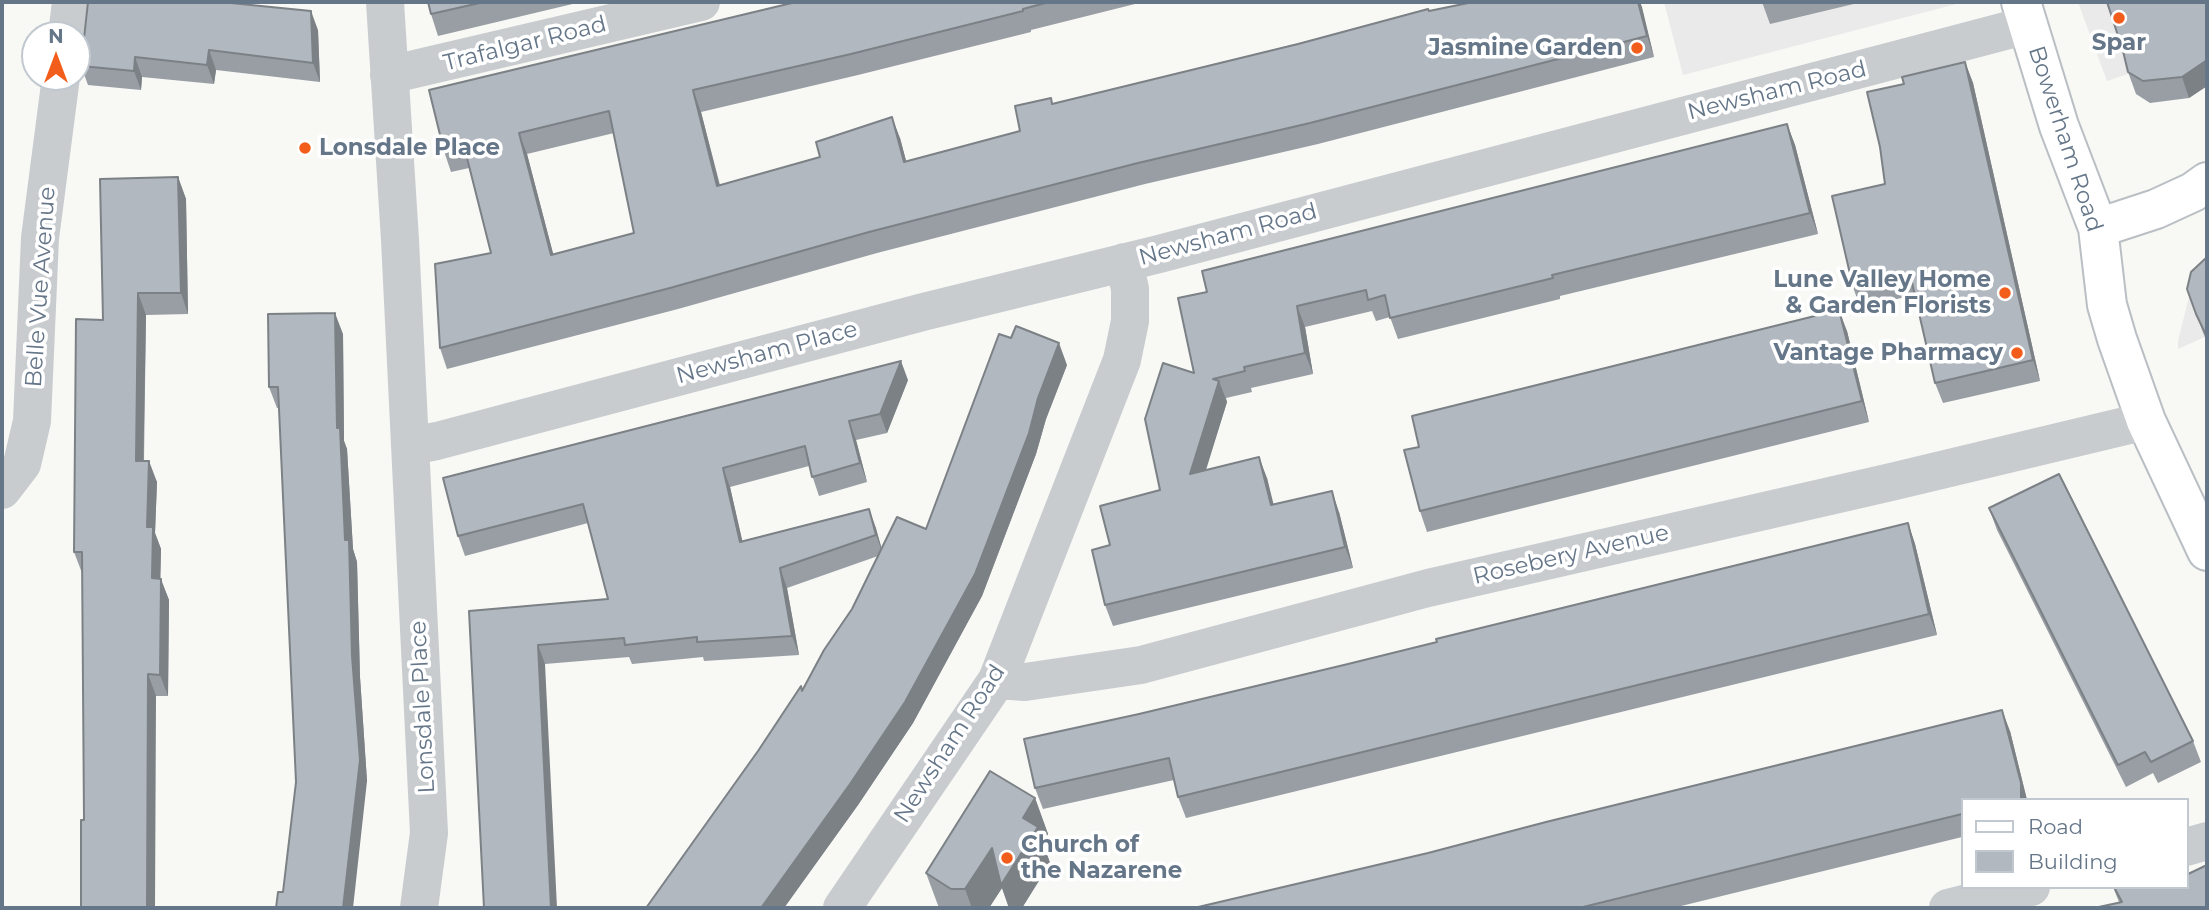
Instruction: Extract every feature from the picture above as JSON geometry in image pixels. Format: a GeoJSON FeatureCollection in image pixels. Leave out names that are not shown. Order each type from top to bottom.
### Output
{"type":"FeatureCollection","features":[{"type":"Feature","properties":{"kind":"street"},"geometry":{"type":"LineString","coordinates":[[69,21],[71,2]]}},
{"type":"Feature","properties":{"kind":"street","name":"Lonsdale Place"},"geometry":{"type":"LineString","coordinates":[[385,2],[429,833],[418,908]]}},
{"type":"Feature","properties":{"kind":"street","name":"Trafalgar Road"},"geometry":{"type":"LineString","coordinates":[[389,75],[701,2]]}},
{"type":"Feature","properties":{"kind":"street","name":"Bowerham Road"},"geometry":{"type":"LineString","coordinates":[[2024,13],[2064,140],[2098,228],[2107,305],[2146,421],[2207,551]]}},
{"type":"Feature","properties":{"kind":"street","name":"Newsham Road"},"geometry":{"type":"LineString","coordinates":[[842,908],[997,680],[1122,360],[1130,321],[1130,289],[1124,262],[2024,13]]}},
{"type":"Feature","properties":{"kind":"street","name":"Belle Vue Avenue"},"geometry":{"type":"LineString","coordinates":[[2,491],[22,464],[32,421],[40,238],[59,91]]}},
{"type":"Feature","properties":{"kind":"street"},"geometry":{"type":"LineString","coordinates":[[2098,228],[2156,209],[2193,192],[2207,182]]}},
{"type":"Feature","properties":{"kind":"street","name":"Newsham Place"},"geometry":{"type":"LineString","coordinates":[[410,446],[438,441],[923,312],[1124,262]]}},
{"type":"Feature","properties":{"kind":"street","name":"Rosebery Avenue"},"geometry":{"type":"LineString","coordinates":[[997,680],[1025,682],[1141,664],[1428,587],[1864,489],[2146,421]]}},
{"type":"Feature","properties":{"kind":"street"},"geometry":{"type":"LineString","coordinates":[[2188,846],[2207,841]]}},
{"type":"Feature","properties":{"kind":"street"},"geometry":{"type":"LineString","coordinates":[[1948,908],[2023,889]]}},
{"type":"Feature","properties":{"kind":"shaded area"},"geometry":{"type":"Polygon","coordinates":[[[1664,2],[1964,2],[1683,75],[1664,2]]]}},
{"type":"Feature","properties":{"kind":"shaded area"},"geometry":{"type":"Polygon","coordinates":[[[2078,2],[2207,2],[2201,49],[2107,81],[2078,2]]]}},
{"type":"Feature","properties":{"kind":"shaded area"},"geometry":{"type":"Polygon","coordinates":[[[2190,293],[2207,336],[2178,349],[2178,341],[2190,293]]]}},
{"type":"Feature","properties":{"kind":"building"},"geometry":{"type":"Polygon","coordinates":[[[88,2],[221,2],[311,11],[313,63],[209,50],[207,65],[135,57],[134,71],[91,67],[91,21],[86,21],[88,2]]]}},
{"type":"Feature","properties":{"kind":"building"},"geometry":{"type":"Polygon","coordinates":[[[428,2],[484,2],[431,14],[428,2]]]}},
{"type":"Feature","properties":{"kind":"building"},"geometry":{"type":"Polygon","coordinates":[[[796,2],[1049,2],[1023,11],[851,54],[693,90],[717,186],[820,157],[816,142],[892,117],[904,162],[1020,131],[1015,106],[1051,98],[1052,104],[1428,9],[1429,11],[1473,2],[1638,2],[1647,36],[869,232],[670,288],[440,348],[435,264],[491,253],[464,146],[444,151],[429,90],[796,2]],[[609,111],[519,133],[551,255],[634,233],[609,111]]]}},
{"type":"Feature","properties":{"kind":"building"},"geometry":{"type":"Polygon","coordinates":[[[2107,2],[2207,2],[2207,60],[2182,77],[2143,81],[2128,72],[2107,2]]]}},
{"type":"Feature","properties":{"kind":"building"},"geometry":{"type":"Polygon","coordinates":[[[1965,62],[2033,360],[1935,383],[1910,274],[1853,287],[1832,196],[1885,184],[1880,147],[1867,92],[1904,84],[1902,77],[1965,62]]]}},
{"type":"Feature","properties":{"kind":"building"},"geometry":{"type":"Polygon","coordinates":[[[1787,124],[1810,213],[1552,275],[1553,278],[1390,318],[1385,295],[1368,300],[1366,290],[1297,306],[1305,353],[1244,367],[1245,371],[1213,379],[1219,381],[1190,474],[1259,457],[1271,505],[1332,491],[1345,547],[1105,605],[1092,550],[1110,545],[1100,506],[1160,490],[1145,419],[1163,363],[1194,373],[1178,298],[1207,292],[1202,271],[1787,124]]]}},
{"type":"Feature","properties":{"kind":"building"},"geometry":{"type":"Polygon","coordinates":[[[178,177],[181,293],[138,293],[136,461],[149,461],[147,527],[153,527],[152,578],[161,579],[160,675],[148,674],[147,908],[81,908],[81,820],[84,820],[82,552],[74,552],[76,319],[103,320],[100,179],[178,177]]]}},
{"type":"Feature","properties":{"kind":"building"},"geometry":{"type":"Polygon","coordinates":[[[2207,257],[2207,337],[2187,289],[2191,272],[2207,257]]]}},
{"type":"Feature","properties":{"kind":"building"},"geometry":{"type":"Polygon","coordinates":[[[1839,310],[1862,401],[1420,511],[1404,450],[1419,447],[1412,416],[1839,310]]]}},
{"type":"Feature","properties":{"kind":"building"},"geometry":{"type":"Polygon","coordinates":[[[335,313],[337,428],[340,428],[345,540],[349,540],[352,656],[360,760],[343,908],[276,908],[278,892],[283,892],[296,782],[278,387],[269,387],[268,314],[335,313]]]}},
{"type":"Feature","properties":{"kind":"building"},"geometry":{"type":"Polygon","coordinates":[[[1016,326],[1059,343],[1038,398],[1029,433],[975,574],[905,702],[761,908],[646,908],[801,686],[802,691],[824,650],[852,609],[897,517],[926,529],[999,334],[1011,338],[1016,326]]]}},
{"type":"Feature","properties":{"kind":"building"},"geometry":{"type":"Polygon","coordinates":[[[901,361],[880,414],[849,421],[860,463],[812,477],[805,446],[723,468],[740,542],[869,509],[876,535],[780,568],[792,636],[697,642],[697,637],[625,645],[624,638],[538,645],[551,908],[484,908],[469,611],[608,599],[583,504],[458,536],[443,478],[901,361]]]}},
{"type":"Feature","properties":{"kind":"building"},"geometry":{"type":"Polygon","coordinates":[[[2059,474],[2193,741],[2151,762],[2145,752],[2118,765],[1989,508],[2059,474]]]}},
{"type":"Feature","properties":{"kind":"building"},"geometry":{"type":"Polygon","coordinates":[[[1908,523],[1929,614],[1178,797],[1169,758],[1035,788],[1024,739],[1348,664],[1437,642],[1436,639],[1908,523]]]}},
{"type":"Feature","properties":{"kind":"building"},"geometry":{"type":"Polygon","coordinates":[[[2002,710],[2021,783],[2021,798],[1960,798],[1960,814],[1579,908],[1194,908],[1428,853],[2002,710]]]}},
{"type":"Feature","properties":{"kind":"building"},"geometry":{"type":"Polygon","coordinates":[[[990,771],[1035,798],[1023,818],[1038,827],[1001,885],[992,848],[965,889],[951,889],[926,873],[990,771]]]}},
{"type":"Feature","properties":{"kind":"building"},"geometry":{"type":"Polygon","coordinates":[[[2207,865],[2207,908],[2094,908],[2122,902],[2115,889],[2188,889],[2188,874],[2207,865]]]}},
{"type":"Feature","properties":{"kind":"place","name":"Spar"},"geometry":{"type":"Point","coordinates":[2119,18]}},
{"type":"Feature","properties":{"kind":"place","name":"Jasmine Garden"},"geometry":{"type":"Point","coordinates":[1637,48]}},
{"type":"Feature","properties":{"kind":"place","name":"Lonsdale Place"},"geometry":{"type":"Point","coordinates":[305,148]}},
{"type":"Feature","properties":{"kind":"place","name":"Lune Valley Home & Garden Florists"},"geometry":{"type":"Point","coordinates":[2005,293]}},
{"type":"Feature","properties":{"kind":"place","name":"Vantage Pharmacy"},"geometry":{"type":"Point","coordinates":[2017,353]}},
{"type":"Feature","properties":{"kind":"place","name":"Church of the Nazarene"},"geometry":{"type":"Point","coordinates":[1007,858]}}]}
